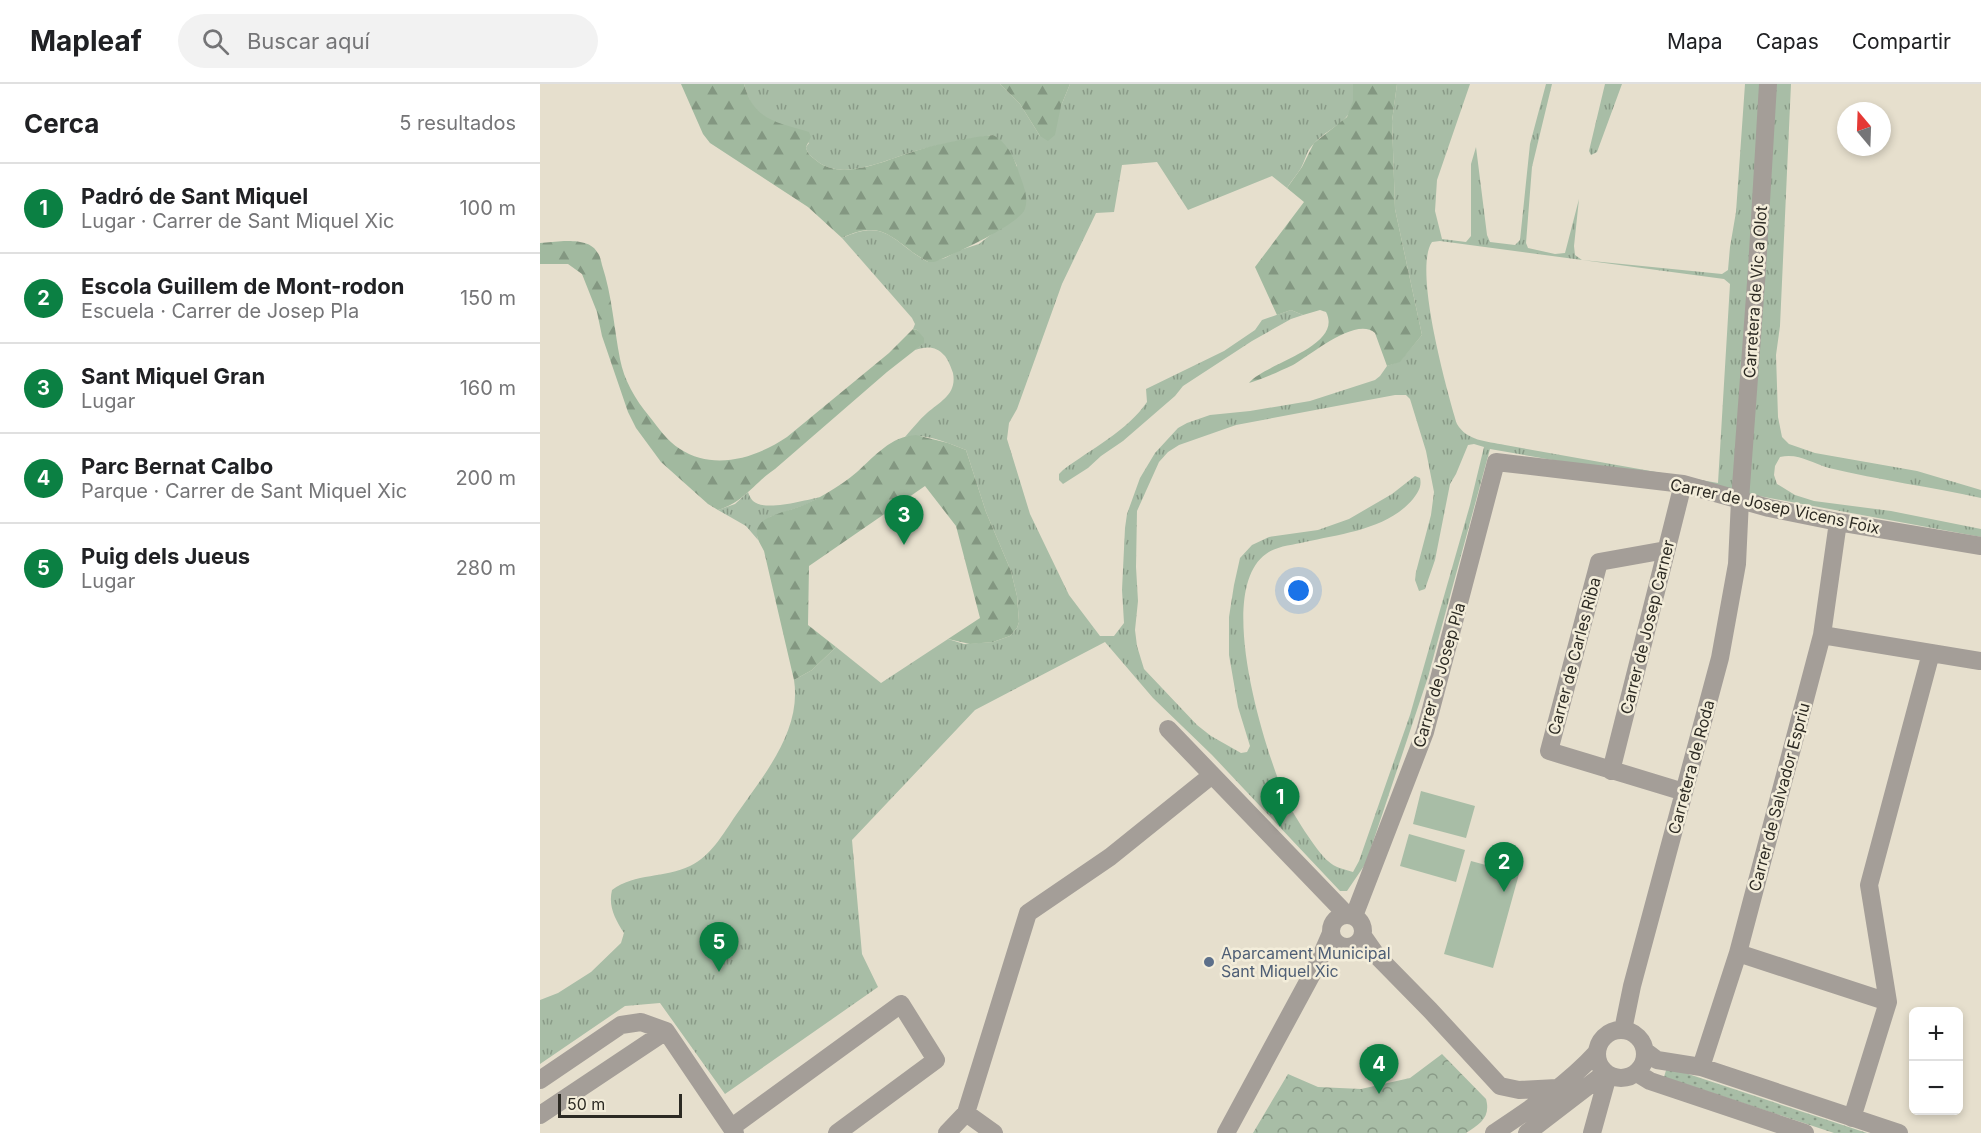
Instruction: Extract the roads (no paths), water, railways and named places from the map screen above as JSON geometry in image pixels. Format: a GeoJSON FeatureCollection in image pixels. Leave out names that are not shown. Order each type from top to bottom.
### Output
{"type":"FeatureCollection","features":[{"type":"Feature","properties":{"kind":"street","name":"Carretera de Vic a Olot"},"geometry":{"type":"LineString","coordinates":[[1740,500],[1768,84]]}},
{"type":"Feature","properties":{"kind":"street","name":"Carrer de Josep Vicens Foix"},"geometry":{"type":"LineString","coordinates":[[1496,462],[1683,484],[1769,508],[1981,546]]}},
{"type":"Feature","properties":{"kind":"street","name":"Carrer de Josep Pla"},"geometry":{"type":"LineString","coordinates":[[1226,1133],[1341,922],[1425,732],[1496,462]]}},
{"type":"Feature","properties":{"kind":"street","name":"Carrer de Josep Carner"},"geometry":{"type":"LineString","coordinates":[[1611,771],[1683,484]]}},
{"type":"Feature","properties":{"kind":"street","name":"Carretera de Roda"},"geometry":{"type":"LineString","coordinates":[[1623,1030],[1632,986],[1720,658],[1737,564],[1740,500]]}},
{"type":"Feature","properties":{"kind":"street","name":"Carrer de Salvador Espriu"},"geometry":{"type":"LineString","coordinates":[[1701,1067],[1738,953],[1822,635],[1838,522]]}},
{"type":"Feature","properties":{"kind":"street","name":"Carrer de Carles Riba"},"geometry":{"type":"LineString","coordinates":[[1666,550],[1599,562],[1549,751],[1684,792]]}},
{"type":"Feature","properties":{"kind":"street"},"geometry":{"type":"LineString","coordinates":[[1822,635],[1980,661]]}},
{"type":"Feature","properties":{"kind":"street"},"geometry":{"type":"LineString","coordinates":[[1852,1118],[1888,1002],[1869,885],[1931,653]]}},
{"type":"Feature","properties":{"kind":"street"},"geometry":{"type":"LineString","coordinates":[[1167,729],[1322,891],[1341,922],[1338,944],[1356,941],[1377,956],[1500,1086],[1519,1090],[1557,1088]]}},
{"type":"Feature","properties":{"kind":"street"},"geometry":{"type":"LineString","coordinates":[[947,1133],[966,1113],[1028,913],[1110,857],[1212,775]]}},
{"type":"Feature","properties":{"kind":"street"},"geometry":{"type":"LineString","coordinates":[[1318,963],[1356,941],[1363,924],[1341,922]]}},
{"type":"Feature","properties":{"kind":"street"},"geometry":{"type":"LineString","coordinates":[[1738,953],[1888,1002]]}},
{"type":"Feature","properties":{"kind":"street"},"geometry":{"type":"LineString","coordinates":[[540,1080],[621,1025],[641,1022],[666,1031],[733,1130],[902,1004],[936,1060],[837,1133]]}},
{"type":"Feature","properties":{"kind":"street"},"geometry":{"type":"LineString","coordinates":[[1623,1030],[1638,1037],[1645,1051],[1644,1062],[1637,1073],[1622,1079],[1607,1074],[1598,1063],[1599,1043],[1608,1034],[1623,1030]]}},
{"type":"Feature","properties":{"kind":"street"},"geometry":{"type":"LineString","coordinates":[[540,1115],[666,1031]]}},
{"type":"Feature","properties":{"kind":"street"},"geometry":{"type":"LineString","coordinates":[[1645,1051],[1657,1060],[1701,1067],[1899,1133]]}},
{"type":"Feature","properties":{"kind":"street"},"geometry":{"type":"LineString","coordinates":[[1494,1133],[1582,1069],[1597,1052]]}},
{"type":"Feature","properties":{"kind":"street"},"geometry":{"type":"LineString","coordinates":[[1637,1073],[1650,1081],[1805,1133]]}},
{"type":"Feature","properties":{"kind":"street"},"geometry":{"type":"LineString","coordinates":[[1527,1133],[1607,1074]]}},
{"type":"Feature","properties":{"kind":"street"},"geometry":{"type":"LineString","coordinates":[[1592,1133],[1607,1074]]}},
{"type":"Feature","properties":{"kind":"street"},"geometry":{"type":"LineString","coordinates":[[966,1113],[993,1133]]}},
{"type":"Feature","properties":{"kind":"place","name":"Sant Miquel Gran"},"geometry":{"type":"Point","coordinates":[904,545]}},
{"type":"Feature","properties":{"kind":"place","name":"Padró de Sant Miquel"},"geometry":{"type":"Point","coordinates":[1280,827]}},
{"type":"Feature","properties":{"kind":"place","name":"Escola Guillem de Mont-rodon"},"geometry":{"type":"Point","coordinates":[1504,892]}},
{"type":"Feature","properties":{"kind":"place","name":"Aparcament Municipal Sant Miquel Xic"},"geometry":{"type":"Point","coordinates":[1209,962]}},
{"type":"Feature","properties":{"kind":"place","name":"Puig dels Jueus"},"geometry":{"type":"Point","coordinates":[719,972]}},
{"type":"Feature","properties":{"kind":"place","name":"Parc Bernat Calbo"},"geometry":{"type":"Point","coordinates":[1379,1094]}}]}
